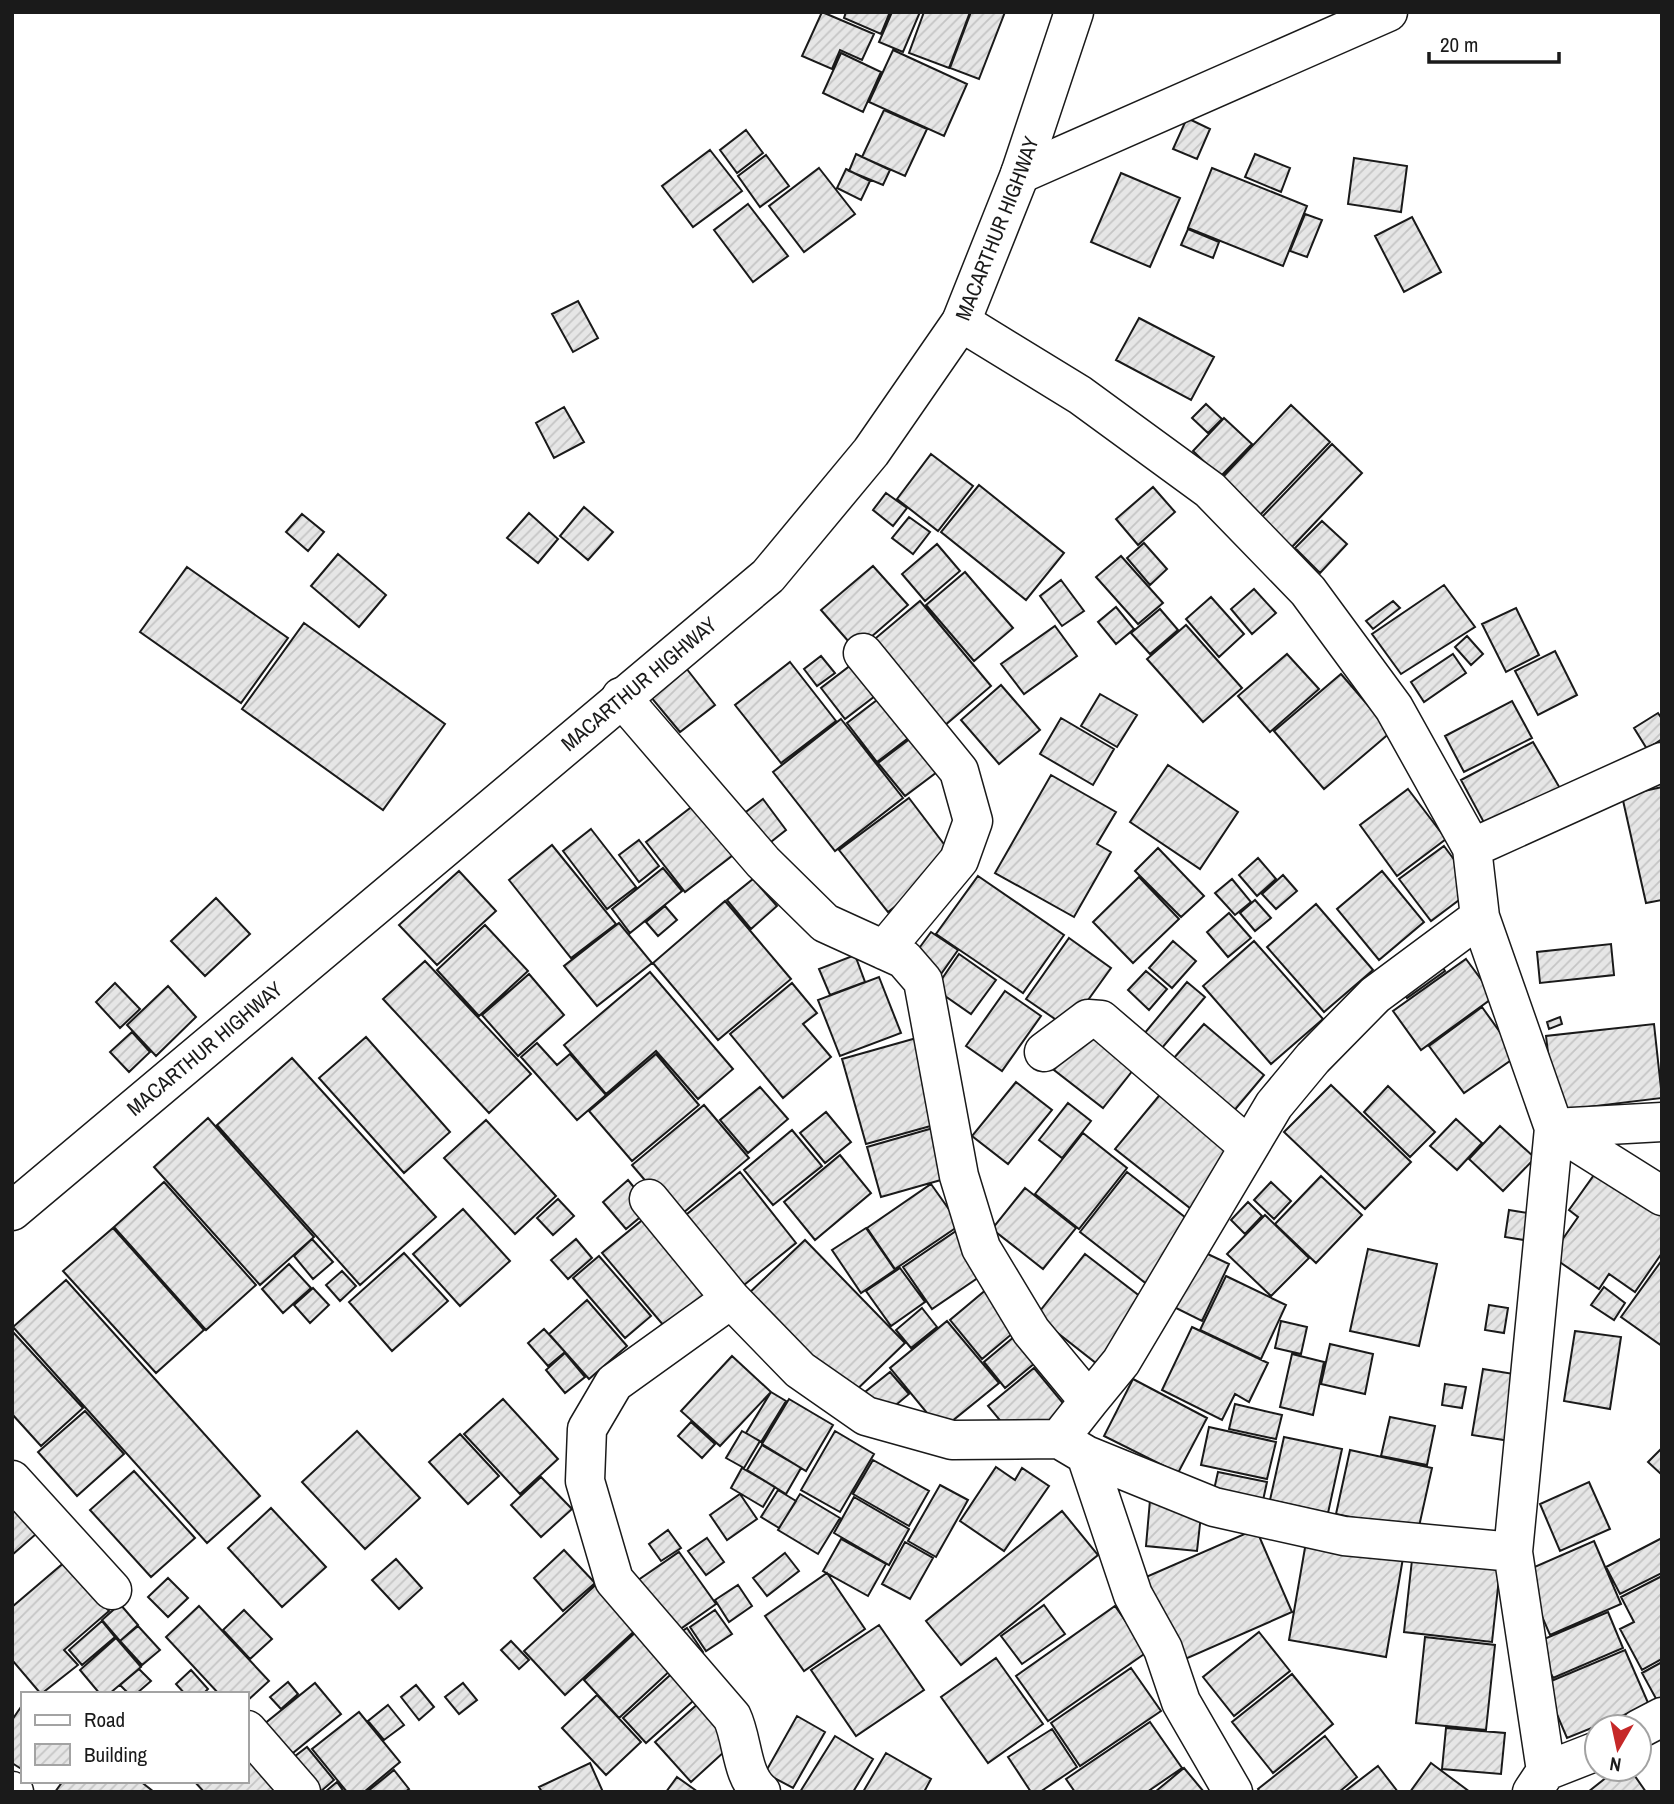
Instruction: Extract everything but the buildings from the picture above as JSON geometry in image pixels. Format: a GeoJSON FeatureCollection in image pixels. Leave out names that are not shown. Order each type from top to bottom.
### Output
{"type":"FeatureCollection","features":[{"type":"Feature","properties":{"kind":"main road","name":"MACARTHUR HIGHWAY"},"geometry":{"type":"LineString","coordinates":[[12,1211],[768,576],[872,452],[961,322],[1020,174],[1074,12]]}},
{"type":"Feature","properties":{"kind":"main road"},"geometry":{"type":"LineString","coordinates":[[1020,174],[1388,12]]}},
{"type":"Feature","properties":{"kind":"main road"},"geometry":{"type":"LineString","coordinates":[[961,322],[1080,395],[1210,490],[1308,591],[1394,708],[1472,848],[1480,917],[1554,1128],[1513,1552],[1539,1782],[1583,1758]]}},
{"type":"Feature","properties":{"kind":"main road"},"geometry":{"type":"LineString","coordinates":[[863,653],[959,772],[974,821],[959,860],[884,950]]}},
{"type":"Feature","properties":{"kind":"main road"},"geometry":{"type":"LineString","coordinates":[[621,697],[763,862],[825,923],[904,959],[923,981],[959,1176],[981,1248],[1031,1331],[1089,1401]]}},
{"type":"Feature","properties":{"kind":"main road"},"geometry":{"type":"LineString","coordinates":[[1472,848],[1662,762]]}},
{"type":"Feature","properties":{"kind":"main road"},"geometry":{"type":"LineString","coordinates":[[1233,1792],[1181,1702],[1163,1649],[1133,1595],[1072,1447],[1089,1401],[1121,1362],[1211,1216],[1248,1146],[1274,1105],[1313,1058],[1375,995],[1480,917]]}},
{"type":"Feature","properties":{"kind":"main road"},"geometry":{"type":"LineString","coordinates":[[1044,1052],[1088,1019],[1101,1020],[1248,1146]]}},
{"type":"Feature","properties":{"kind":"main road"},"geometry":{"type":"LineString","coordinates":[[1554,1128],[1662,1122]]}},
{"type":"Feature","properties":{"kind":"main road"},"geometry":{"type":"LineString","coordinates":[[1554,1128],[1662,1196]]}},
{"type":"Feature","properties":{"kind":"main road"},"geometry":{"type":"LineString","coordinates":[[649,1199],[731,1299],[800,1370],[866,1416],[952,1440],[1072,1447],[1214,1507],[1344,1536],[1513,1552]]}},
{"type":"Feature","properties":{"kind":"main road"},"geometry":{"type":"LineString","coordinates":[[731,1299],[614,1382],[587,1429],[585,1481],[614,1580],[732,1717],[740,1733],[754,1786],[761,1792]]}},
{"type":"Feature","properties":{"kind":"main road"},"geometry":{"type":"LineString","coordinates":[[12,1480],[112,1590]]}},
{"type":"Feature","properties":{"kind":"main road"},"geometry":{"type":"LineString","coordinates":[[248,1731],[301,1792]]}}]}
